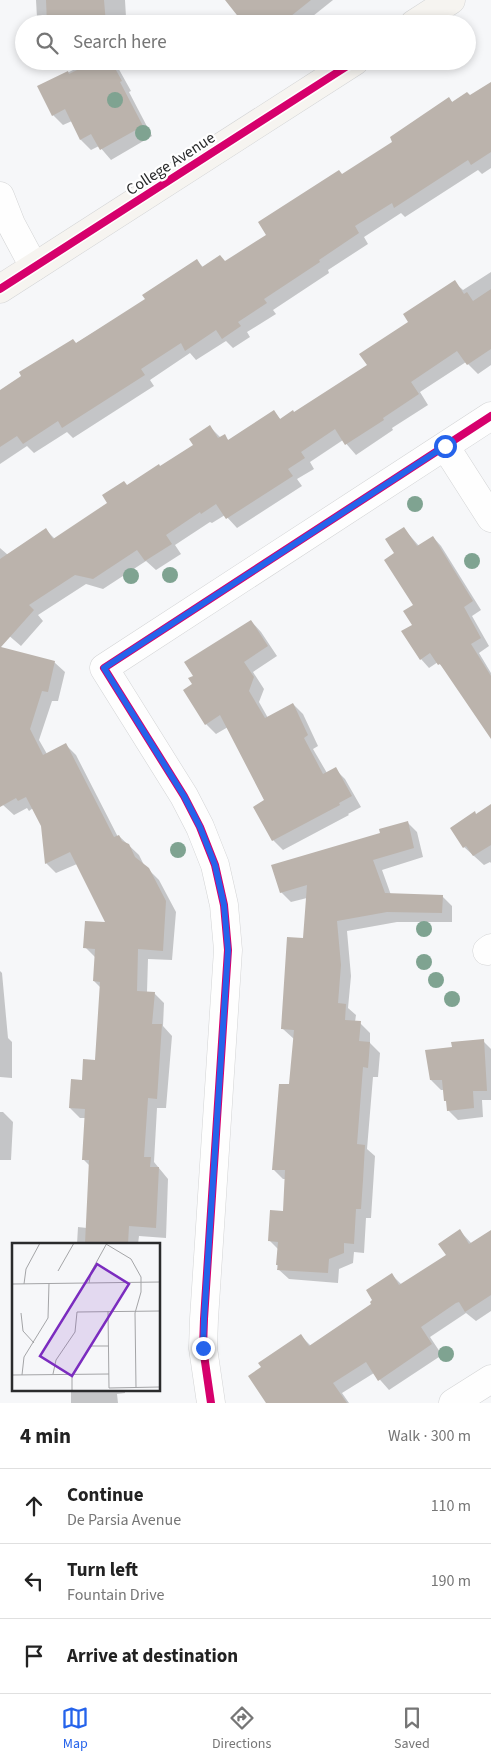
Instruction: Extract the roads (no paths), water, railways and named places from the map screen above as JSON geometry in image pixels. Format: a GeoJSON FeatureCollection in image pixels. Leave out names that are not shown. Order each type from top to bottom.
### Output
{"type":"FeatureCollection","features":[{"type":"Feature","properties":{"kind":"street"},"geometry":{"type":"LineString","coordinates":[[428,15],[451,0]]}},
{"type":"Feature","properties":{"kind":"street","name":"College Avenue"},"geometry":{"type":"LineString","coordinates":[[0,289],[341,70]]}},
{"type":"Feature","properties":{"kind":"street"},"geometry":{"type":"LineString","coordinates":[[0,196],[11,224],[34,267]]}},
{"type":"Feature","properties":{"kind":"street"},"geometry":{"type":"LineString","coordinates":[[211,1403],[203,1348],[228,950],[224,905],[215,865],[200,827],[184,796],[104,668],[491,416]]}},
{"type":"Feature","properties":{"kind":"street"},"geometry":{"type":"LineString","coordinates":[[445,446],[491,518]]}},
{"type":"Feature","properties":{"kind":"street"},"geometry":{"type":"LineString","coordinates":[[453,1403],[485,1390]]}}]}
